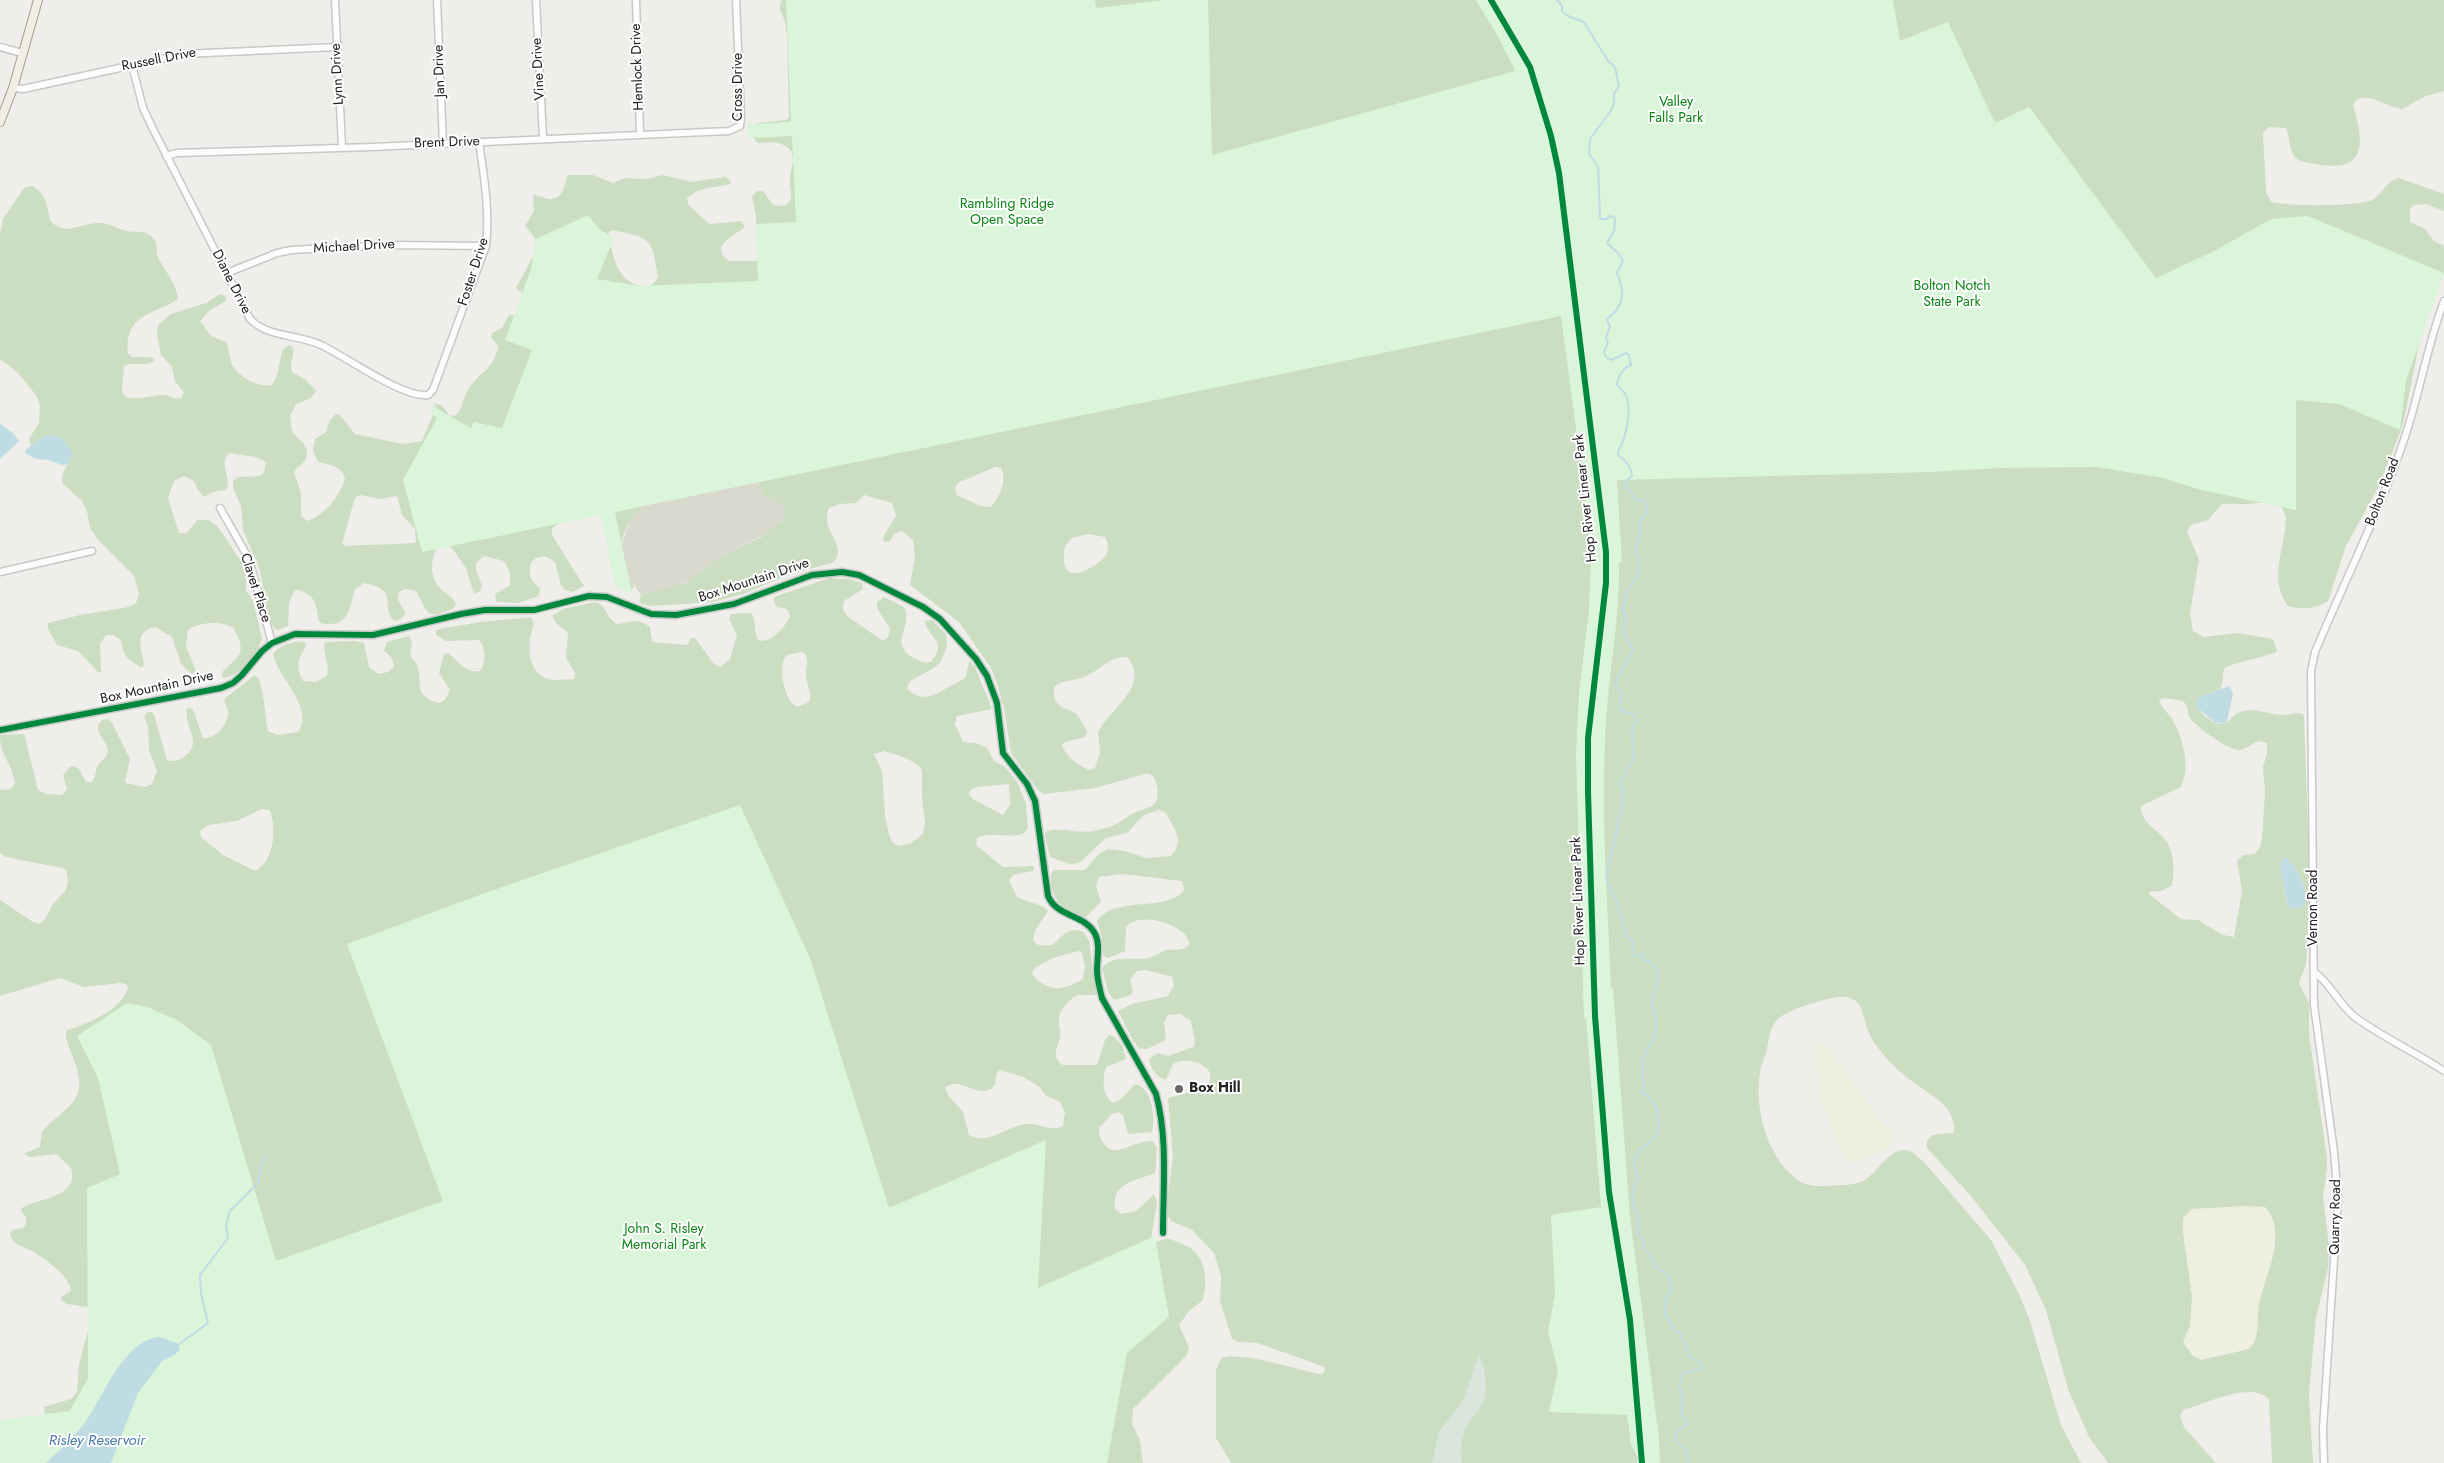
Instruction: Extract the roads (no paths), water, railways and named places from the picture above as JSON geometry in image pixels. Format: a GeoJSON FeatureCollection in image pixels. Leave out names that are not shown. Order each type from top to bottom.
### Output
{"type":"FeatureCollection","features":[{"type":"Feature","properties":{"kind":"main road"},"geometry":{"type":"LineString","coordinates":[[0,122],[13,88],[38,0]]}},
{"type":"Feature","properties":{"kind":"street","name":"Lynn Drive"},"geometry":{"type":"LineString","coordinates":[[335,0],[342,147]]}},
{"type":"Feature","properties":{"kind":"street","name":"Jan Drive"},"geometry":{"type":"LineString","coordinates":[[437,0],[443,143]]}},
{"type":"Feature","properties":{"kind":"street","name":"Vine Drive"},"geometry":{"type":"LineString","coordinates":[[536,0],[543,138]]}},
{"type":"Feature","properties":{"kind":"street","name":"Hemlock Drive"},"geometry":{"type":"LineString","coordinates":[[636,0],[640,134]]}},
{"type":"Feature","properties":{"kind":"street","name":"Cross Drive"},"geometry":{"type":"LineString","coordinates":[[729,131],[740,126],[742,117],[736,0]]}},
{"type":"Feature","properties":{"kind":"street"},"geometry":{"type":"LineString","coordinates":[[0,47],[22,53]]}},
{"type":"Feature","properties":{"kind":"street","name":"Russell Drive"},"geometry":{"type":"LineString","coordinates":[[13,88],[23,89],[184,54],[312,50],[337,47]]}},
{"type":"Feature","properties":{"kind":"street","name":"Diane Drive"},"geometry":{"type":"LineString","coordinates":[[132,65],[144,108],[166,156],[250,319],[259,328],[318,344],[400,388],[421,396],[428,395]]}},
{"type":"Feature","properties":{"kind":"street","name":"Brent Drive"},"geometry":{"type":"LineString","coordinates":[[166,156],[177,153],[729,131]]}},
{"type":"Feature","properties":{"kind":"street","name":"Foster Drive"},"geometry":{"type":"LineString","coordinates":[[428,395],[432,390],[486,246],[489,223],[487,194],[479,142]]}},
{"type":"Feature","properties":{"kind":"street","name":"Michael Drive"},"geometry":{"type":"LineString","coordinates":[[227,273],[277,252],[291,250],[392,245],[486,246]]}},
{"type":"Feature","properties":{"kind":"street","name":"Bolton Road"},"geometry":{"type":"LineString","coordinates":[[2310,679],[2315,652],[2374,518],[2404,438],[2432,333],[2444,302]]}},
{"type":"Feature","properties":{"kind":"street","name":"Clavet Place"},"geometry":{"type":"LineString","coordinates":[[220,508],[249,559],[272,643]]}},
{"type":"Feature","properties":{"kind":"street"},"geometry":{"type":"LineString","coordinates":[[0,572],[92,551]]}},
{"type":"Feature","properties":{"kind":"street","name":"Box Mountain Drive"},"geometry":{"type":"LineString","coordinates":[[0,730],[221,688],[233,683],[241,676],[262,651],[272,643],[287,636],[303,633],[373,634],[485,610],[534,610],[588,596],[607,597],[657,615],[696,613],[734,604],[812,575],[831,572],[860,574],[931,612],[956,634],[987,676],[997,703],[1003,754],[1027,784],[1035,801],[1048,896],[1056,907],[1083,922],[1094,931],[1098,945],[1098,980],[1102,998],[1156,1094],[1160,1110],[1162,1135],[1163,1233]]}},
{"type":"Feature","properties":{"kind":"street","name":"Vernon Road"},"geometry":{"type":"LineString","coordinates":[[2310,679],[2314,972]]}},
{"type":"Feature","properties":{"kind":"street"},"geometry":{"type":"LineString","coordinates":[[2314,972],[2320,976],[2342,1005],[2355,1017],[2444,1071]]}},
{"type":"Feature","properties":{"kind":"street","name":"Quarry Road"},"geometry":{"type":"LineString","coordinates":[[2314,972],[2316,1026],[2334,1152],[2338,1198],[2323,1429],[2324,1463]]}},
{"type":"Feature","properties":{"kind":"water"},"geometry":{"type":"Polygon","coordinates":[[[0,424],[13,433],[19,441],[0,459],[0,424]]]}},
{"type":"Feature","properties":{"kind":"water"},"geometry":{"type":"Polygon","coordinates":[[[51,435],[62,438],[73,453],[68,464],[63,465],[36,459],[25,453],[26,449],[45,436],[51,435]]]}},
{"type":"Feature","properties":{"kind":"water"},"geometry":{"type":"Polygon","coordinates":[[[2229,686],[2233,693],[2227,721],[2224,724],[2215,722],[2197,708],[2196,702],[2200,697],[2229,686]]]}},
{"type":"Feature","properties":{"kind":"water"},"geometry":{"type":"Polygon","coordinates":[[[2283,858],[2287,858],[2291,862],[2303,884],[2306,902],[2300,908],[2288,906],[2280,866],[2283,858]]]}},
{"type":"Feature","properties":{"kind":"water","name":"Risley Reservoir"},"geometry":{"type":"Polygon","coordinates":[[[159,1337],[177,1343],[180,1349],[175,1355],[162,1361],[138,1393],[111,1463],[46,1463],[82,1427],[125,1358],[147,1340],[159,1337]]]}},
{"type":"Feature","properties":{"kind":"waterway"},"geometry":{"type":"LineString","coordinates":[[1557,0],[1562,6],[1562,11],[1568,16],[1584,22],[1608,61],[1615,67],[1619,86],[1614,94],[1614,103],[1610,112],[1590,139],[1589,154],[1598,166],[1600,217],[1601,219],[1607,219],[1610,216],[1615,218],[1614,231],[1607,243],[1619,254],[1623,261],[1617,273],[1622,298],[1617,309],[1607,319],[1610,327],[1606,337],[1608,342],[1604,352],[1606,357],[1611,360],[1626,353],[1629,355],[1631,365],[1618,378],[1617,385],[1627,398],[1628,404],[1626,430],[1618,455],[1628,464],[1632,473],[1632,476],[1624,483],[1625,485],[1635,500],[1645,501],[1647,512],[1640,521],[1640,533],[1635,549],[1640,567],[1638,575],[1627,592],[1623,609],[1626,614],[1624,632],[1633,650],[1615,683],[1621,692],[1620,710],[1634,715],[1637,722],[1632,730],[1633,760],[1619,783],[1623,790],[1623,804],[1606,879],[1616,899],[1626,935],[1633,942],[1632,953],[1634,956],[1643,954],[1644,961],[1651,962],[1655,966],[1658,976],[1652,1002],[1656,1027],[1653,1040],[1643,1060],[1642,1079],[1645,1083],[1642,1093],[1647,1095],[1654,1104],[1659,1128],[1656,1137],[1636,1155],[1634,1164],[1638,1178],[1635,1183],[1633,1197],[1638,1220],[1638,1232],[1644,1241],[1644,1249],[1650,1255],[1656,1267],[1668,1275],[1671,1290],[1665,1301],[1665,1316],[1674,1330],[1681,1334],[1689,1356],[1698,1361],[1702,1368],[1683,1373],[1679,1387],[1682,1396],[1682,1414],[1687,1424],[1677,1432],[1675,1438],[1678,1444],[1685,1448],[1688,1463]]}},
{"type":"Feature","properties":{"kind":"waterway"},"geometry":{"type":"LineString","coordinates":[[178,1345],[208,1323],[201,1294],[200,1275],[228,1238],[226,1225],[230,1211],[258,1183],[261,1164],[265,1156]]}},
{"type":"Feature","properties":{"kind":"place","name":"Box Hill"},"geometry":{"type":"Point","coordinates":[1179,1089]}},
{"type":"Feature","properties":{"kind":"park label","name":"Valley Falls Park"},"geometry":{"type":"Point","coordinates":[1676,112]}},
{"type":"Feature","properties":{"kind":"park label","name":"Rambling Ridge Open Space"},"geometry":{"type":"Point","coordinates":[1007,214]}},
{"type":"Feature","properties":{"kind":"park label","name":"Bolton Notch State Park"},"geometry":{"type":"Point","coordinates":[1952,296]}},
{"type":"Feature","properties":{"kind":"park label","name":"John S. Risley Memorial Park"},"geometry":{"type":"Point","coordinates":[664,1238]}}]}
